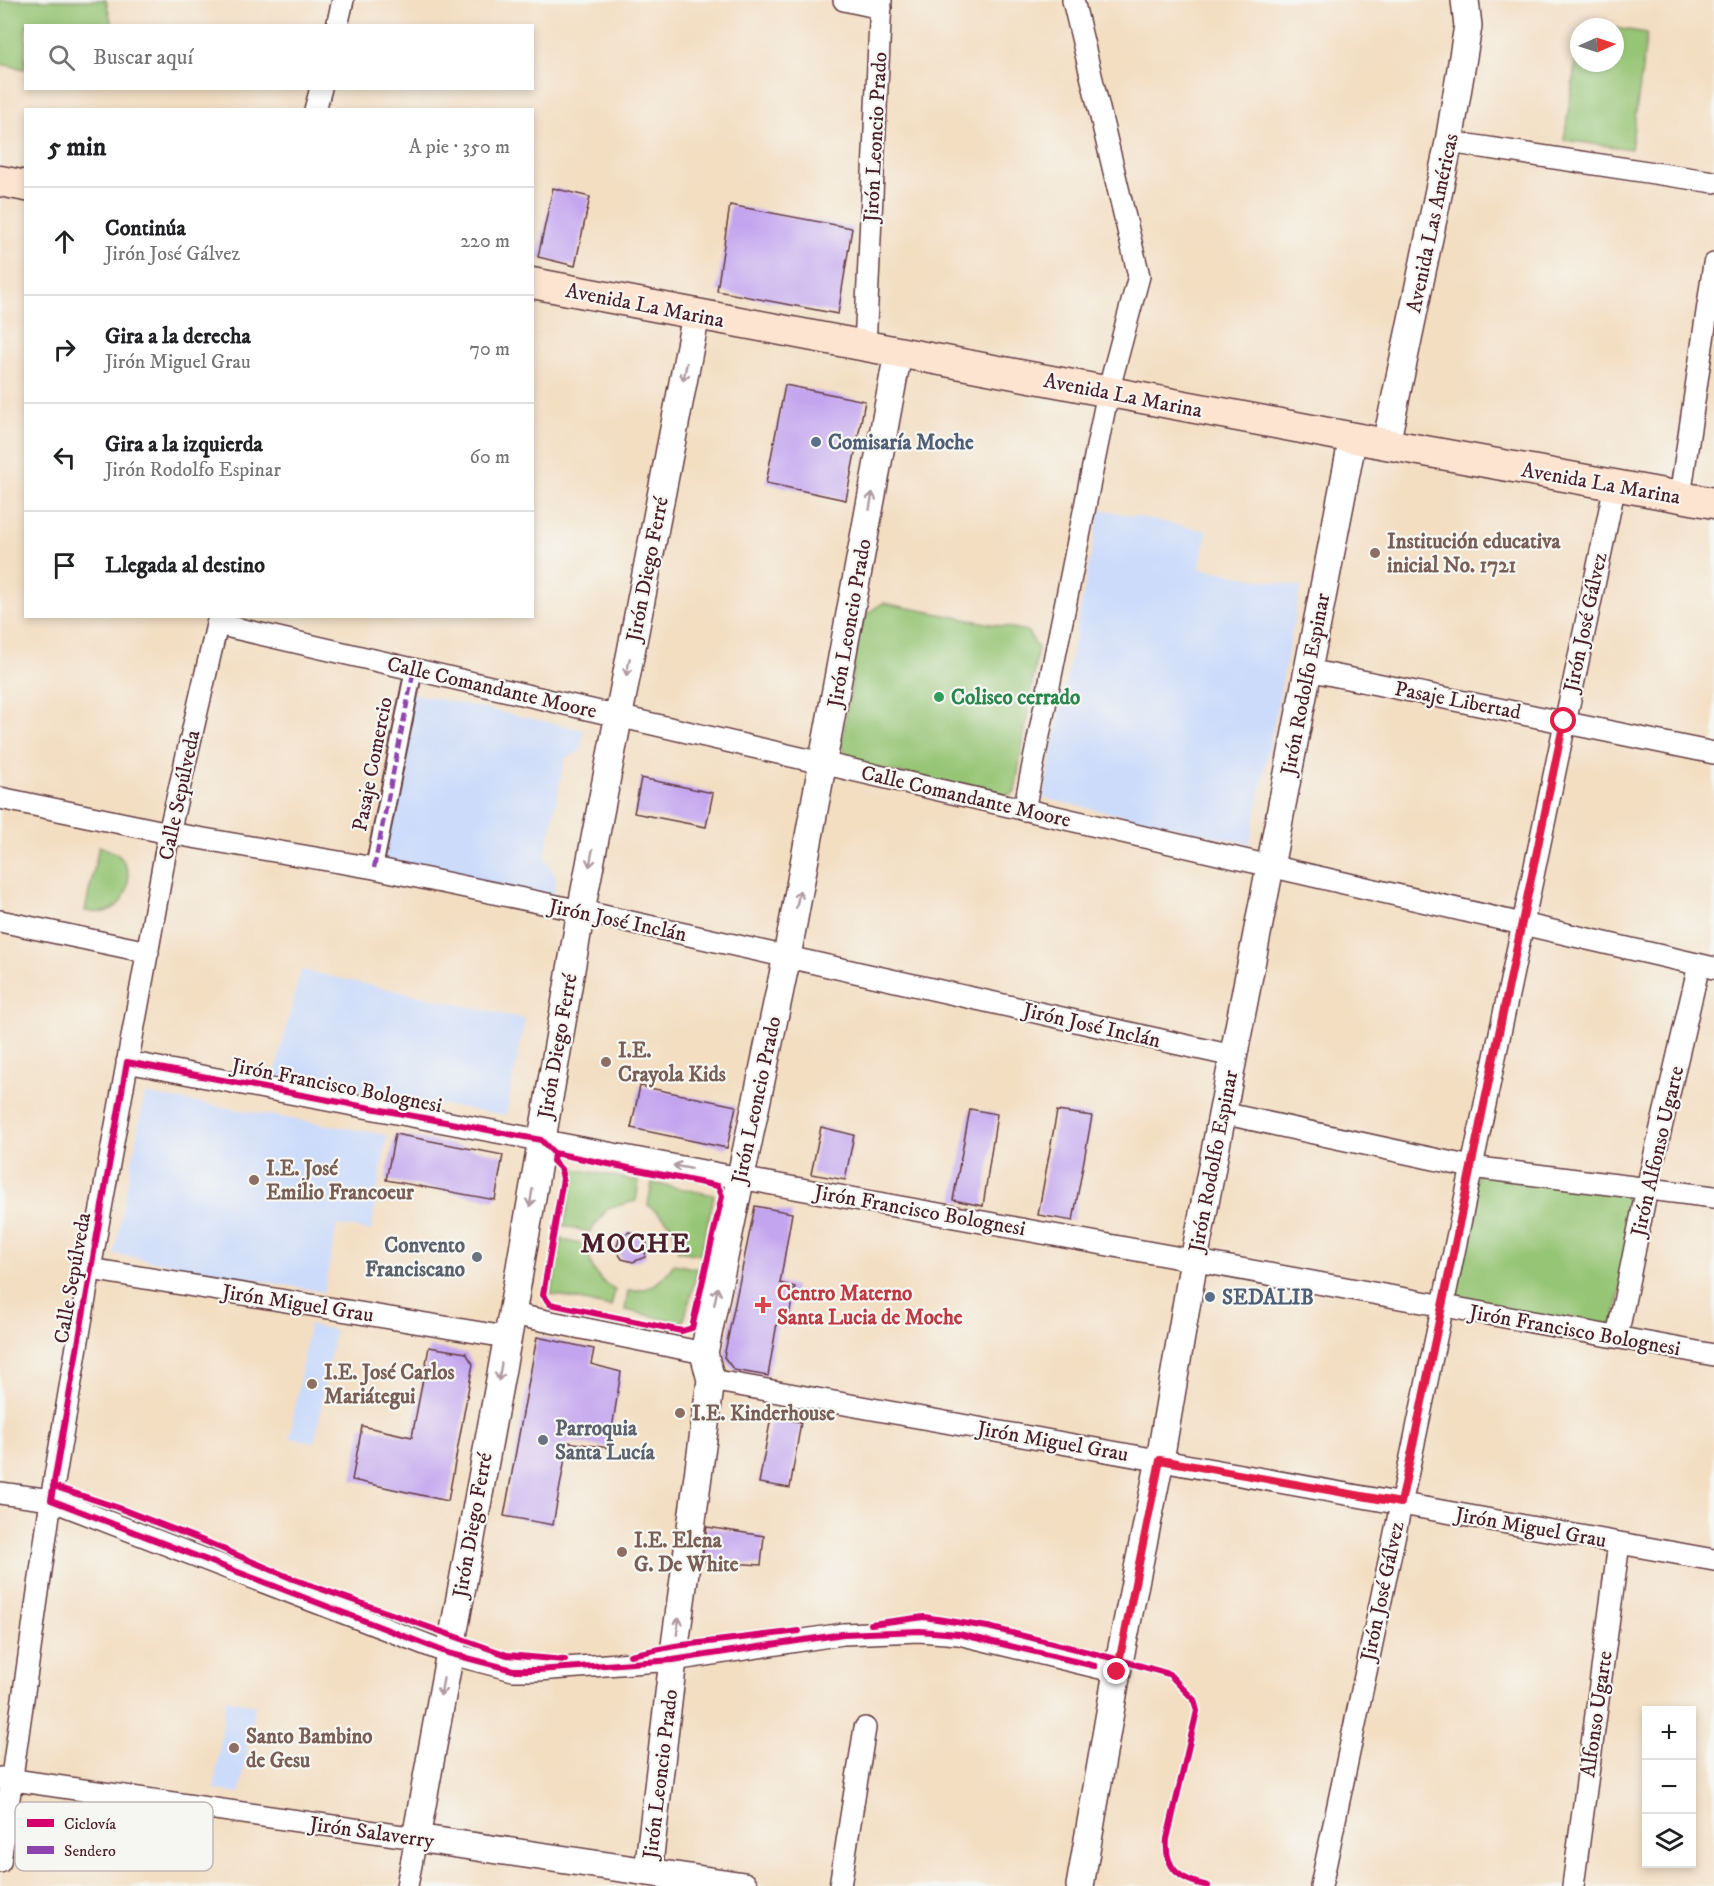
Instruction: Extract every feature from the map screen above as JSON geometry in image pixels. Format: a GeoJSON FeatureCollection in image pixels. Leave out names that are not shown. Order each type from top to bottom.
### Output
{"type":"FeatureCollection","features":[{"type":"Feature","properties":{"kind":"main road"},"geometry":{"type":"LineString","coordinates":[[0,181],[24,186]]}},
{"type":"Feature","properties":{"kind":"main road","name":"Avenida La Marina"},"geometry":{"type":"LineString","coordinates":[[534,283],[1353,438],[1714,503]]}},
{"type":"Feature","properties":{"kind":"street"},"geometry":{"type":"LineString","coordinates":[[337,24],[343,0]]}},
{"type":"Feature","properties":{"kind":"street"},"geometry":{"type":"LineString","coordinates":[[844,0],[881,4]]}},
{"type":"Feature","properties":{"kind":"street"},"geometry":{"type":"LineString","coordinates":[[1024,810],[1108,392],[1139,276],[1073,0]]}},
{"type":"Feature","properties":{"kind":"street","name":"Avenida Las Américas"},"geometry":{"type":"LineString","coordinates":[[1386,444],[1449,142],[1468,26],[1465,0]]}},
{"type":"Feature","properties":{"kind":"street","name":"Jirón Leoncio Prado"},"geometry":{"type":"LineString","coordinates":[[865,347],[881,4]]}},
{"type":"Feature","properties":{"kind":"street"},"geometry":{"type":"LineString","coordinates":[[316,108],[320,90]]}},
{"type":"Feature","properties":{"kind":"street"},"geometry":{"type":"LineString","coordinates":[[1449,142],[1714,182]]}},
{"type":"Feature","properties":{"kind":"street"},"geometry":{"type":"LineString","coordinates":[[1680,497],[1714,264]]}},
{"type":"Feature","properties":{"kind":"street","name":"Jirón Diego Ferré"},"geometry":{"type":"LineString","coordinates":[[407,1886],[509,1326],[581,911],[696,315]]}},
{"type":"Feature","properties":{"kind":"street","name":"Jirón Leoncio Prado"},"geometry":{"type":"LineString","coordinates":[[647,1879],[673,1660],[711,1380],[704,1353],[787,956],[898,353]]}},
{"type":"Feature","properties":{"kind":"street","name":"Jirón Rodolfo Espinar"},"geometry":{"type":"LineString","coordinates":[[1080,1886],[1106,1669],[1160,1460],[1194,1260],[1353,438]]}},
{"type":"Feature","properties":{"kind":"street","name":"Jirón José Gálvez"},"geometry":{"type":"LineString","coordinates":[[1321,1886],[1521,924],[1615,485]]}},
{"type":"Feature","properties":{"kind":"street","name":"Calle Comandante Moore"},"geometry":{"type":"LineString","coordinates":[[218,620],[414,669],[1707,966]]}},
{"type":"Feature","properties":{"kind":"street","name":"Calle Sepúlveda"},"geometry":{"type":"LineString","coordinates":[[0,1862],[5,1779],[90,1269],[169,833],[218,620]]}},
{"type":"Feature","properties":{"kind":"street","name":"Pasaje Comercio"},"geometry":{"type":"LineString","coordinates":[[374,868],[414,669]]}},
{"type":"Feature","properties":{"kind":"street","name":"Pasaje Libertad"},"geometry":{"type":"LineString","coordinates":[[1308,670],[1714,753]]}},
{"type":"Feature","properties":{"kind":"street","name":"Jirón José Inclán"},"geometry":{"type":"LineString","coordinates":[[0,798],[169,833],[374,868],[581,911],[1233,1056]]}},
{"type":"Feature","properties":{"kind":"street"},"geometry":{"type":"LineString","coordinates":[[0,921],[148,952]]}},
{"type":"Feature","properties":{"kind":"street","name":"Jirón Alfonso Ugarte"},"geometry":{"type":"LineString","coordinates":[[1617,1337],[1647,1188],[1707,966]]}},
{"type":"Feature","properties":{"kind":"street","name":"Jirón Francisco Bolognesi"},"geometry":{"type":"LineString","coordinates":[[127,1062],[740,1178],[1714,1355]]}},
{"type":"Feature","properties":{"kind":"street"},"geometry":{"type":"LineString","coordinates":[[1222,1113],[1471,1167],[1714,1197]]}},
{"type":"Feature","properties":{"kind":"street","name":"Jirón Miguel Grau"},"geometry":{"type":"LineString","coordinates":[[90,1269],[704,1353]]}},
{"type":"Feature","properties":{"kind":"street","name":"Jirón Miguel Grau"},"geometry":{"type":"LineString","coordinates":[[711,1380],[1714,1560]]}},
{"type":"Feature","properties":{"kind":"street"},"geometry":{"type":"LineString","coordinates":[[0,1493],[51,1500],[448,1653],[513,1670],[673,1660],[843,1634],[918,1631],[959,1634],[1106,1669]]}},
{"type":"Feature","properties":{"kind":"street","name":"Alfonso Ugarte"},"geometry":{"type":"LineString","coordinates":[[1573,1886],[1619,1543]]}},
{"type":"Feature","properties":{"kind":"street"},"geometry":{"type":"LineString","coordinates":[[840,1886],[865,1728]]}},
{"type":"Feature","properties":{"kind":"street","name":"Jirón Salaverry"},"geometry":{"type":"LineString","coordinates":[[5,1779],[165,1802]]}},
{"type":"Feature","properties":{"kind":"street","name":"Jirón Salaverry"},"geometry":{"type":"LineString","coordinates":[[213,1809],[416,1838],[647,1879],[744,1886]]}},
{"type":"Feature","properties":{"kind":"shaded area"},"geometry":{"type":"Polygon","coordinates":[[[1100,509],[1207,531],[1200,568],[1301,587],[1250,844],[1043,798],[1100,509]]]}},
{"type":"Feature","properties":{"kind":"shaded area"},"geometry":{"type":"Polygon","coordinates":[[[411,693],[584,730],[581,751],[565,759],[545,858],[556,877],[553,904],[376,867],[411,693]]]}},
{"type":"Feature","properties":{"kind":"shaded area"},"geometry":{"type":"Polygon","coordinates":[[[301,970],[525,1019],[506,1115],[274,1078],[301,970]]]}},
{"type":"Feature","properties":{"kind":"shaded area","name":"I.E. José Emilio Francoeur"},"geometry":{"type":"Polygon","coordinates":[[[145,1094],[387,1135],[371,1231],[337,1225],[324,1292],[114,1254],[145,1094]]]}},
{"type":"Feature","properties":{"kind":"shaded area","name":"I.E. José Carlos Mariátegui"},"geometry":{"type":"Polygon","coordinates":[[[309,1325],[335,1330],[315,1442],[290,1438],[309,1325]]]}},
{"type":"Feature","properties":{"kind":"shaded area","name":"Santo Bambino de Gesu"},"geometry":{"type":"Polygon","coordinates":[[[226,1699],[255,1705],[240,1793],[214,1790],[226,1699]]]}},
{"type":"Feature","properties":{"kind":"green space"},"geometry":{"type":"Polygon","coordinates":[[[0,0],[106,0],[112,24],[24,24],[24,69],[0,64],[0,0]]]}},
{"type":"Feature","properties":{"kind":"green space"},"geometry":{"type":"Polygon","coordinates":[[[1624,29],[1647,33],[1631,149],[1564,140],[1574,72],[1624,72],[1624,29]]]}},
{"type":"Feature","properties":{"kind":"green space","name":"Coliseo cerrado"},"geometry":{"type":"Polygon","coordinates":[[[883,603],[1027,631],[1038,648],[1015,792],[1004,797],[855,763],[841,747],[862,617],[883,603]]]}},
{"type":"Feature","properties":{"kind":"green space"},"geometry":{"type":"Polygon","coordinates":[[[99,846],[115,853],[125,864],[128,872],[127,889],[113,909],[105,912],[85,911],[99,846]]]}},
{"type":"Feature","properties":{"kind":"green space"},"geometry":{"type":"Polygon","coordinates":[[[575,1169],[639,1181],[636,1201],[608,1208],[590,1232],[564,1226],[575,1169]]]}},
{"type":"Feature","properties":{"kind":"green space"},"geometry":{"type":"Polygon","coordinates":[[[1478,1171],[1641,1193],[1612,1332],[1450,1302],[1478,1171]]]}},
{"type":"Feature","properties":{"kind":"green space"},"geometry":{"type":"Polygon","coordinates":[[[652,1183],[714,1195],[701,1255],[678,1251],[672,1228],[648,1205],[652,1183]]]}},
{"type":"Feature","properties":{"kind":"green space"},"geometry":{"type":"Polygon","coordinates":[[[561,1239],[587,1246],[595,1272],[615,1290],[611,1307],[551,1294],[561,1239]]]}},
{"type":"Feature","properties":{"kind":"green space"},"geometry":{"type":"Polygon","coordinates":[[[674,1264],[698,1269],[683,1323],[625,1310],[628,1291],[650,1287],[665,1276],[674,1264]]]}},
{"type":"Feature","properties":{"kind":"building"},"geometry":{"type":"Polygon","coordinates":[[[553,188],[590,197],[575,266],[538,257],[553,188]]]}},
{"type":"Feature","properties":{"kind":"building"},"geometry":{"type":"Polygon","coordinates":[[[730,205],[852,228],[838,314],[717,291],[730,205]]]}},
{"type":"Feature","properties":{"kind":"building","name":"Comisaría Moche"},"geometry":{"type":"Polygon","coordinates":[[[785,385],[865,401],[846,500],[766,483],[785,385]]]}},
{"type":"Feature","properties":{"kind":"building"},"geometry":{"type":"Polygon","coordinates":[[[641,778],[713,793],[706,827],[634,813],[641,778]]]}},
{"type":"Feature","properties":{"kind":"building"},"geometry":{"type":"Polygon","coordinates":[[[640,1086],[736,1106],[727,1148],[631,1128],[640,1086]]]}},
{"type":"Feature","properties":{"kind":"building"},"geometry":{"type":"Polygon","coordinates":[[[970,1109],[997,1114],[983,1206],[953,1200],[970,1109]]]}},
{"type":"Feature","properties":{"kind":"building"},"geometry":{"type":"Polygon","coordinates":[[[1057,1111],[1092,1116],[1073,1221],[1038,1215],[1057,1111]]]}},
{"type":"Feature","properties":{"kind":"building"},"geometry":{"type":"Polygon","coordinates":[[[821,1127],[854,1135],[845,1180],[811,1174],[821,1127]]]}},
{"type":"Feature","properties":{"kind":"building","name":"Convento Franciscano"},"geometry":{"type":"Polygon","coordinates":[[[395,1134],[503,1155],[495,1200],[386,1180],[395,1134]]]}},
{"type":"Feature","properties":{"kind":"building","name":"Centro Materno Santa Lucia de Moche"},"geometry":{"type":"Polygon","coordinates":[[[755,1206],[792,1213],[780,1283],[795,1287],[787,1325],[777,1323],[768,1376],[734,1370],[724,1357],[755,1206]]]}},
{"type":"Feature","properties":{"kind":"building"},"geometry":{"type":"Polygon","coordinates":[[[629,1232],[639,1235],[647,1243],[645,1257],[633,1262],[622,1259],[616,1250],[619,1238],[629,1232]]]}},
{"type":"Feature","properties":{"kind":"building","name":"Parroquia Santa Lucía"},"geometry":{"type":"Polygon","coordinates":[[[537,1337],[594,1349],[591,1364],[621,1372],[609,1448],[568,1442],[553,1525],[504,1516],[537,1337]]]}},
{"type":"Feature","properties":{"kind":"building"},"geometry":{"type":"Polygon","coordinates":[[[429,1347],[466,1353],[473,1364],[448,1501],[352,1480],[362,1426],[412,1437],[429,1347]]]}},
{"type":"Feature","properties":{"kind":"building"},"geometry":{"type":"Polygon","coordinates":[[[771,1417],[801,1422],[790,1488],[759,1483],[771,1417]]]}},
{"type":"Feature","properties":{"kind":"building"},"geometry":{"type":"Polygon","coordinates":[[[707,1527],[764,1536],[761,1565],[702,1561],[707,1527]]]}},
{"type":"Feature","properties":{"kind":"marked path"},"geometry":{"type":"LineString","coordinates":[[374,868],[414,669]]}},
{"type":"Feature","properties":{"kind":"cycle path"},"geometry":{"type":"LineString","coordinates":[[554,1153],[553,1161],[561,1169],[563,1179],[543,1295],[550,1304],[682,1331],[692,1328],[722,1196],[718,1186],[554,1153],[541,1140],[127,1062],[51,1500],[448,1653],[513,1670],[673,1660],[843,1634],[919,1631],[959,1634],[1095,1666]]}},
{"type":"Feature","properties":{"kind":"cycle path"},"geometry":{"type":"LineString","coordinates":[[53,1486],[116,1507],[209,1543],[293,1579],[507,1655],[565,1660]]}},
{"type":"Feature","properties":{"kind":"cycle path"},"geometry":{"type":"LineString","coordinates":[[871,1624],[924,1617],[988,1627],[1169,1674],[1194,1700],[1197,1711],[1167,1839],[1168,1859],[1182,1877],[1208,1886]]}},
{"type":"Feature","properties":{"kind":"cycle path"},"geometry":{"type":"LineString","coordinates":[[630,1655],[675,1646],[799,1631]]}},
{"type":"Feature","properties":{"kind":"place","name":"Comisaría Moche"},"geometry":{"type":"Point","coordinates":[816,442]}},
{"type":"Feature","properties":{"kind":"place","name":"Institución educativa inicial No. 1721"},"geometry":{"type":"Point","coordinates":[1375,553]}},
{"type":"Feature","properties":{"kind":"place","name":"Coliseo cerrado"},"geometry":{"type":"Point","coordinates":[939,697]}},
{"type":"Feature","properties":{"kind":"place","name":"I.E. Crayola Kids"},"geometry":{"type":"Point","coordinates":[606,1062]}},
{"type":"Feature","properties":{"kind":"place","name":"I.E. José Emilio Francoeur"},"geometry":{"type":"Point","coordinates":[254,1180]}},
{"type":"Feature","properties":{"kind":"place","name":"Convento Franciscano"},"geometry":{"type":"Point","coordinates":[477,1257]}},
{"type":"Feature","properties":{"kind":"place","name":"SEDALIB"},"geometry":{"type":"Point","coordinates":[1210,1297]}},
{"type":"Feature","properties":{"kind":"place","name":"Centro Materno Santa Lucia de Moche"},"geometry":{"type":"Point","coordinates":[763,1305]}},
{"type":"Feature","properties":{"kind":"place","name":"I.E. José Carlos Mariátegui"},"geometry":{"type":"Point","coordinates":[312,1384]}},
{"type":"Feature","properties":{"kind":"place","name":"I.E. Kinderhouse"},"geometry":{"type":"Point","coordinates":[680,1413]}},
{"type":"Feature","properties":{"kind":"place","name":"Parroquia Santa Lucía"},"geometry":{"type":"Point","coordinates":[543,1440]}},
{"type":"Feature","properties":{"kind":"place","name":"I.E. Elena G. De White"},"geometry":{"type":"Point","coordinates":[622,1552]}},
{"type":"Feature","properties":{"kind":"place","name":"Santo Bambino de Gesu"},"geometry":{"type":"Point","coordinates":[234,1748]}},
{"type":"Feature","properties":{"kind":"district","name":"MOCHE"},"geometry":{"type":"Point","coordinates":[636,1243]}},
{"type":"Feature","properties":{"kind":"route"},"geometry":{"type":"LineString","coordinates":[[1117,1672],[1160,1460],[1401,1503],[1564,721]]}}]}
